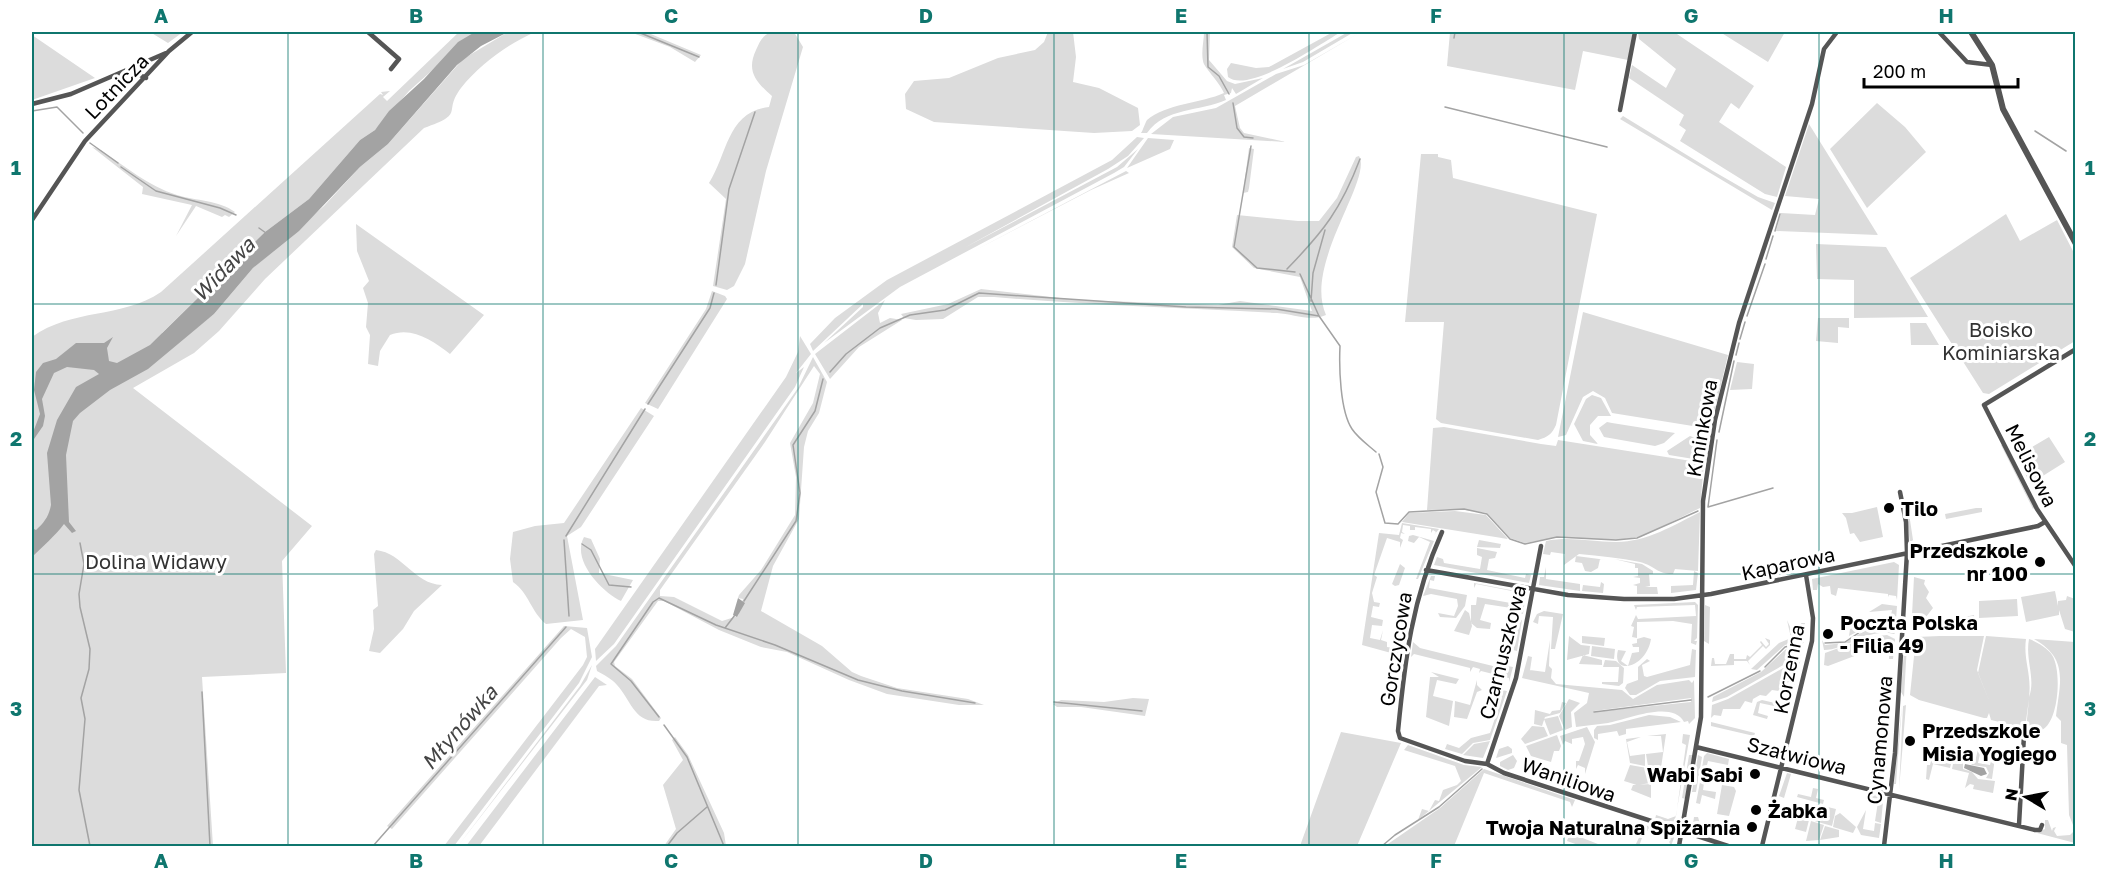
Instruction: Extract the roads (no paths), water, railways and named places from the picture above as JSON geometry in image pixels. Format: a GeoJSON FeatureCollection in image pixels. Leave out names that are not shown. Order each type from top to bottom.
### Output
{"type":"FeatureCollection","features":[{"type":"Feature","properties":{"kind":"street","name":"Lotnicza"},"geometry":{"type":"LineString","coordinates":[[32,220],[85,141],[170,51],[192,32]]}},
{"type":"Feature","properties":{"kind":"street"},"geometry":{"type":"LineString","coordinates":[[368,32],[399,59],[391,69]]}},
{"type":"Feature","properties":{"kind":"street"},"geometry":{"type":"LineString","coordinates":[[1620,110],[1635,32]]}},
{"type":"Feature","properties":{"kind":"street","name":"Kminkowa"},"geometry":{"type":"LineString","coordinates":[[1679,846],[1701,717],[1699,688],[1704,501],[1722,389],[1739,323],[1812,104],[1824,49],[1837,32]]}},
{"type":"Feature","properties":{"kind":"street"},"geometry":{"type":"LineString","coordinates":[[1938,32],[1967,62],[1992,65]]}},
{"type":"Feature","properties":{"kind":"street"},"geometry":{"type":"LineString","coordinates":[[1971,32],[1992,65],[2004,109],[2076,244]]}},
{"type":"Feature","properties":{"kind":"street","name":"Lotnicza"},"geometry":{"type":"LineString","coordinates":[[32,104],[71,94],[170,51]]}},
{"type":"Feature","properties":{"kind":"street"},"geometry":{"type":"LineString","coordinates":[[138,65],[138,74],[146,78]]}},
{"type":"Feature","properties":{"kind":"street","name":"Melisowa"},"geometry":{"type":"LineString","coordinates":[[2076,350],[1984,405],[2045,522],[2076,567]]}},
{"type":"Feature","properties":{"kind":"street","name":"Cynamonowa"},"geometry":{"type":"LineString","coordinates":[[1884,846],[1891,793],[1907,554],[1906,522],[1900,492]]}},
{"type":"Feature","properties":{"kind":"street","name":"Kaparowa"},"geometry":{"type":"LineString","coordinates":[[1426,570],[1534,590],[1624,599],[1703,596],[2038,526],[2045,522]]}},
{"type":"Feature","properties":{"kind":"street","name":"Gorczycowa"},"geometry":{"type":"LineString","coordinates":[[1401,739],[1398,731],[1408,639],[1426,570],[1442,532]]}},
{"type":"Feature","properties":{"kind":"street","name":"Czarnuszkowa"},"geometry":{"type":"LineString","coordinates":[[1487,764],[1516,678],[1541,546]]}},
{"type":"Feature","properties":{"kind":"street","name":"Korzenna"},"geometry":{"type":"LineString","coordinates":[[1762,846],[1812,641],[1813,618],[1806,575]]}},
{"type":"Feature","properties":{"kind":"street"},"geometry":{"type":"LineString","coordinates":[[2019,825],[2024,735]]}},
{"type":"Feature","properties":{"kind":"street","name":"Waniliowa"},"geometry":{"type":"LineString","coordinates":[[1401,739],[1465,761],[1487,764],[1504,773],[1728,846]]}},
{"type":"Feature","properties":{"kind":"street","name":"Szałwiowa"},"geometry":{"type":"LineString","coordinates":[[1696,747],[2038,830],[2042,825]]}},
{"type":"Feature","properties":{"kind":"waterway"},"geometry":{"type":"LineString","coordinates":[[638,32],[699,57]]}},
{"type":"Feature","properties":{"kind":"waterway"},"geometry":{"type":"LineString","coordinates":[[1207,32],[1208,67],[1219,76],[1229,94]]}},
{"type":"Feature","properties":{"kind":"waterway"},"geometry":{"type":"LineString","coordinates":[[1454,38],[1455,32]]}},
{"type":"Feature","properties":{"kind":"waterway"},"geometry":{"type":"LineString","coordinates":[[1233,103],[1237,128],[1244,137],[1253,138]]}},
{"type":"Feature","properties":{"kind":"waterway"},"geometry":{"type":"LineString","coordinates":[[32,111],[57,107],[83,133]]}},
{"type":"Feature","properties":{"kind":"waterway"},"geometry":{"type":"LineString","coordinates":[[1445,107],[1607,147]]}},
{"type":"Feature","properties":{"kind":"waterway","name":"Młynówka"},"geometry":{"type":"LineString","coordinates":[[716,285],[729,189],[755,112]]}},
{"type":"Feature","properties":{"kind":"waterway"},"geometry":{"type":"LineString","coordinates":[[2035,131],[2066,151]]}},
{"type":"Feature","properties":{"kind":"waterway"},"geometry":{"type":"LineString","coordinates":[[90,143],[118,163]]}},
{"type":"Feature","properties":{"kind":"waterway"},"geometry":{"type":"LineString","coordinates":[[1251,146],[1234,247],[1257,268],[1295,272]]}},
{"type":"Feature","properties":{"kind":"waterway"},"geometry":{"type":"LineString","coordinates":[[1287,269],[1330,219],[1346,192],[1360,159]]}},
{"type":"Feature","properties":{"kind":"waterway"},"geometry":{"type":"LineString","coordinates":[[121,167],[156,191],[220,208],[236,215]]}},
{"type":"Feature","properties":{"kind":"waterway"},"geometry":{"type":"LineString","coordinates":[[1775,231],[1780,214]]}},
{"type":"Feature","properties":{"kind":"waterway"},"geometry":{"type":"LineString","coordinates":[[259,228],[266,233]]}},
{"type":"Feature","properties":{"kind":"waterway"},"geometry":{"type":"LineString","coordinates":[[1311,301],[1313,273],[1325,230]]}},
{"type":"Feature","properties":{"kind":"waterway"},"geometry":{"type":"LineString","coordinates":[[1766,259],[1773,236]]}},
{"type":"Feature","properties":{"kind":"waterway"},"geometry":{"type":"LineString","coordinates":[[1747,316],[1765,264]]}},
{"type":"Feature","properties":{"kind":"waterway"},"geometry":{"type":"LineString","coordinates":[[1300,274],[1319,316],[1340,346],[1341,389],[1348,421],[1357,435],[1376,452]]}},
{"type":"Feature","properties":{"kind":"waterway","name":"Młynówka"},"geometry":{"type":"LineString","coordinates":[[648,404],[710,308],[714,293]]}},
{"type":"Feature","properties":{"kind":"waterway"},"geometry":{"type":"LineString","coordinates":[[830,372],[846,354],[880,328],[910,315],[945,310],[979,293],[1186,307],[1276,309],[1319,316]]}},
{"type":"Feature","properties":{"kind":"waterway"},"geometry":{"type":"LineString","coordinates":[[1740,339],[1745,322]]}},
{"type":"Feature","properties":{"kind":"waterway"},"geometry":{"type":"LineString","coordinates":[[1736,355],[1739,343]]}},
{"type":"Feature","properties":{"kind":"waterway"},"geometry":{"type":"LineString","coordinates":[[1719,432],[1734,361]]}},
{"type":"Feature","properties":{"kind":"waterway"},"geometry":{"type":"LineString","coordinates":[[744,601],[796,521],[800,493],[793,445],[815,411],[823,379]]}},
{"type":"Feature","properties":{"kind":"waterway","name":"Młynówka"},"geometry":{"type":"LineString","coordinates":[[566,536],[645,409]]}},
{"type":"Feature","properties":{"kind":"waterway"},"geometry":{"type":"LineString","coordinates":[[1717,440],[1708,507],[1773,488]]}},
{"type":"Feature","properties":{"kind":"waterway"},"geometry":{"type":"LineString","coordinates":[[1379,454],[1383,467],[1376,492],[1385,523],[1398,524],[1409,512],[1464,509],[1487,514],[1510,539],[1525,544],[1557,537],[1616,540],[1637,538],[1698,511]]}},
{"type":"Feature","properties":{"kind":"waterway","name":"Młynówka"},"geometry":{"type":"LineString","coordinates":[[564,540],[569,616]]}},
{"type":"Feature","properties":{"kind":"waterway"},"geometry":{"type":"LineString","coordinates":[[80,543],[84,564],[79,594],[80,607],[90,649],[89,669],[81,698],[85,719],[79,790],[90,846]]}},
{"type":"Feature","properties":{"kind":"waterway"},"geometry":{"type":"LineString","coordinates":[[582,544],[591,550],[609,585],[631,587]]}},
{"type":"Feature","properties":{"kind":"waterway"},"geometry":{"type":"LineString","coordinates":[[659,717],[631,681],[611,664],[653,602],[659,598],[716,625],[775,645],[858,680],[902,691],[975,703]]}},
{"type":"Feature","properties":{"kind":"waterway"},"geometry":{"type":"LineString","coordinates":[[725,628],[735,615]]}},
{"type":"Feature","properties":{"kind":"waterway"},"geometry":{"type":"LineString","coordinates":[[1825,643],[1845,642],[1863,630],[1895,619]]}},
{"type":"Feature","properties":{"kind":"waterway","name":"Młynówka"},"geometry":{"type":"LineString","coordinates":[[373,846],[566,627]]}},
{"type":"Feature","properties":{"kind":"waterway"},"geometry":{"type":"LineString","coordinates":[[1765,667],[1785,647],[1803,642]]}},
{"type":"Feature","properties":{"kind":"waterway"},"geometry":{"type":"LineString","coordinates":[[1708,697],[1760,671]]}},
{"type":"Feature","properties":{"kind":"waterway"},"geometry":{"type":"LineString","coordinates":[[202,692],[210,846]]}},
{"type":"Feature","properties":{"kind":"waterway"},"geometry":{"type":"LineString","coordinates":[[1594,712],[1691,700]]}},
{"type":"Feature","properties":{"kind":"waterway"},"geometry":{"type":"LineString","coordinates":[[1054,702],[1142,711]]}},
{"type":"Feature","properties":{"kind":"waterway"},"geometry":{"type":"LineString","coordinates":[[664,725],[687,757],[724,846]]}},
{"type":"Feature","properties":{"kind":"waterway"},"geometry":{"type":"LineString","coordinates":[[2076,747],[2076,794]]}},
{"type":"Feature","properties":{"kind":"waterway"},"geometry":{"type":"LineString","coordinates":[[1382,846],[1439,807],[1482,769]]}},
{"type":"Feature","properties":{"kind":"waterway"},"geometry":{"type":"LineString","coordinates":[[667,846],[677,833],[707,807]]}},
{"type":"Feature","properties":{"kind":"place","name":"Tilo"},"geometry":{"type":"Point","coordinates":[1889,508]}},
{"type":"Feature","properties":{"kind":"place","name":"Przedszkole nr 100"},"geometry":{"type":"Point","coordinates":[2040,562]}},
{"type":"Feature","properties":{"kind":"place","name":"Poczta Polska - Filia 49"},"geometry":{"type":"Point","coordinates":[1828,634]}},
{"type":"Feature","properties":{"kind":"place","name":"Przedszkole Misia Yogiego"},"geometry":{"type":"Point","coordinates":[1910,741]}},
{"type":"Feature","properties":{"kind":"place","name":"Wabi Sabi"},"geometry":{"type":"Point","coordinates":[1755,774]}},
{"type":"Feature","properties":{"kind":"place","name":"Żabka"},"geometry":{"type":"Point","coordinates":[1756,810]}},
{"type":"Feature","properties":{"kind":"place","name":"Twoja Naturalna Spiżarnia"},"geometry":{"type":"Point","coordinates":[1752,827]}},
{"type":"Feature","properties":{"kind":"water label","name":"Widawa"},"geometry":{"type":"Point","coordinates":[223,269]}},
{"type":"Feature","properties":{"kind":"park label","name":"Boisko Kominiarska"},"geometry":{"type":"Point","coordinates":[2001,340]}},
{"type":"Feature","properties":{"kind":"park label","name":"Dolina Widawy"},"geometry":{"type":"Point","coordinates":[156,561]}}]}
